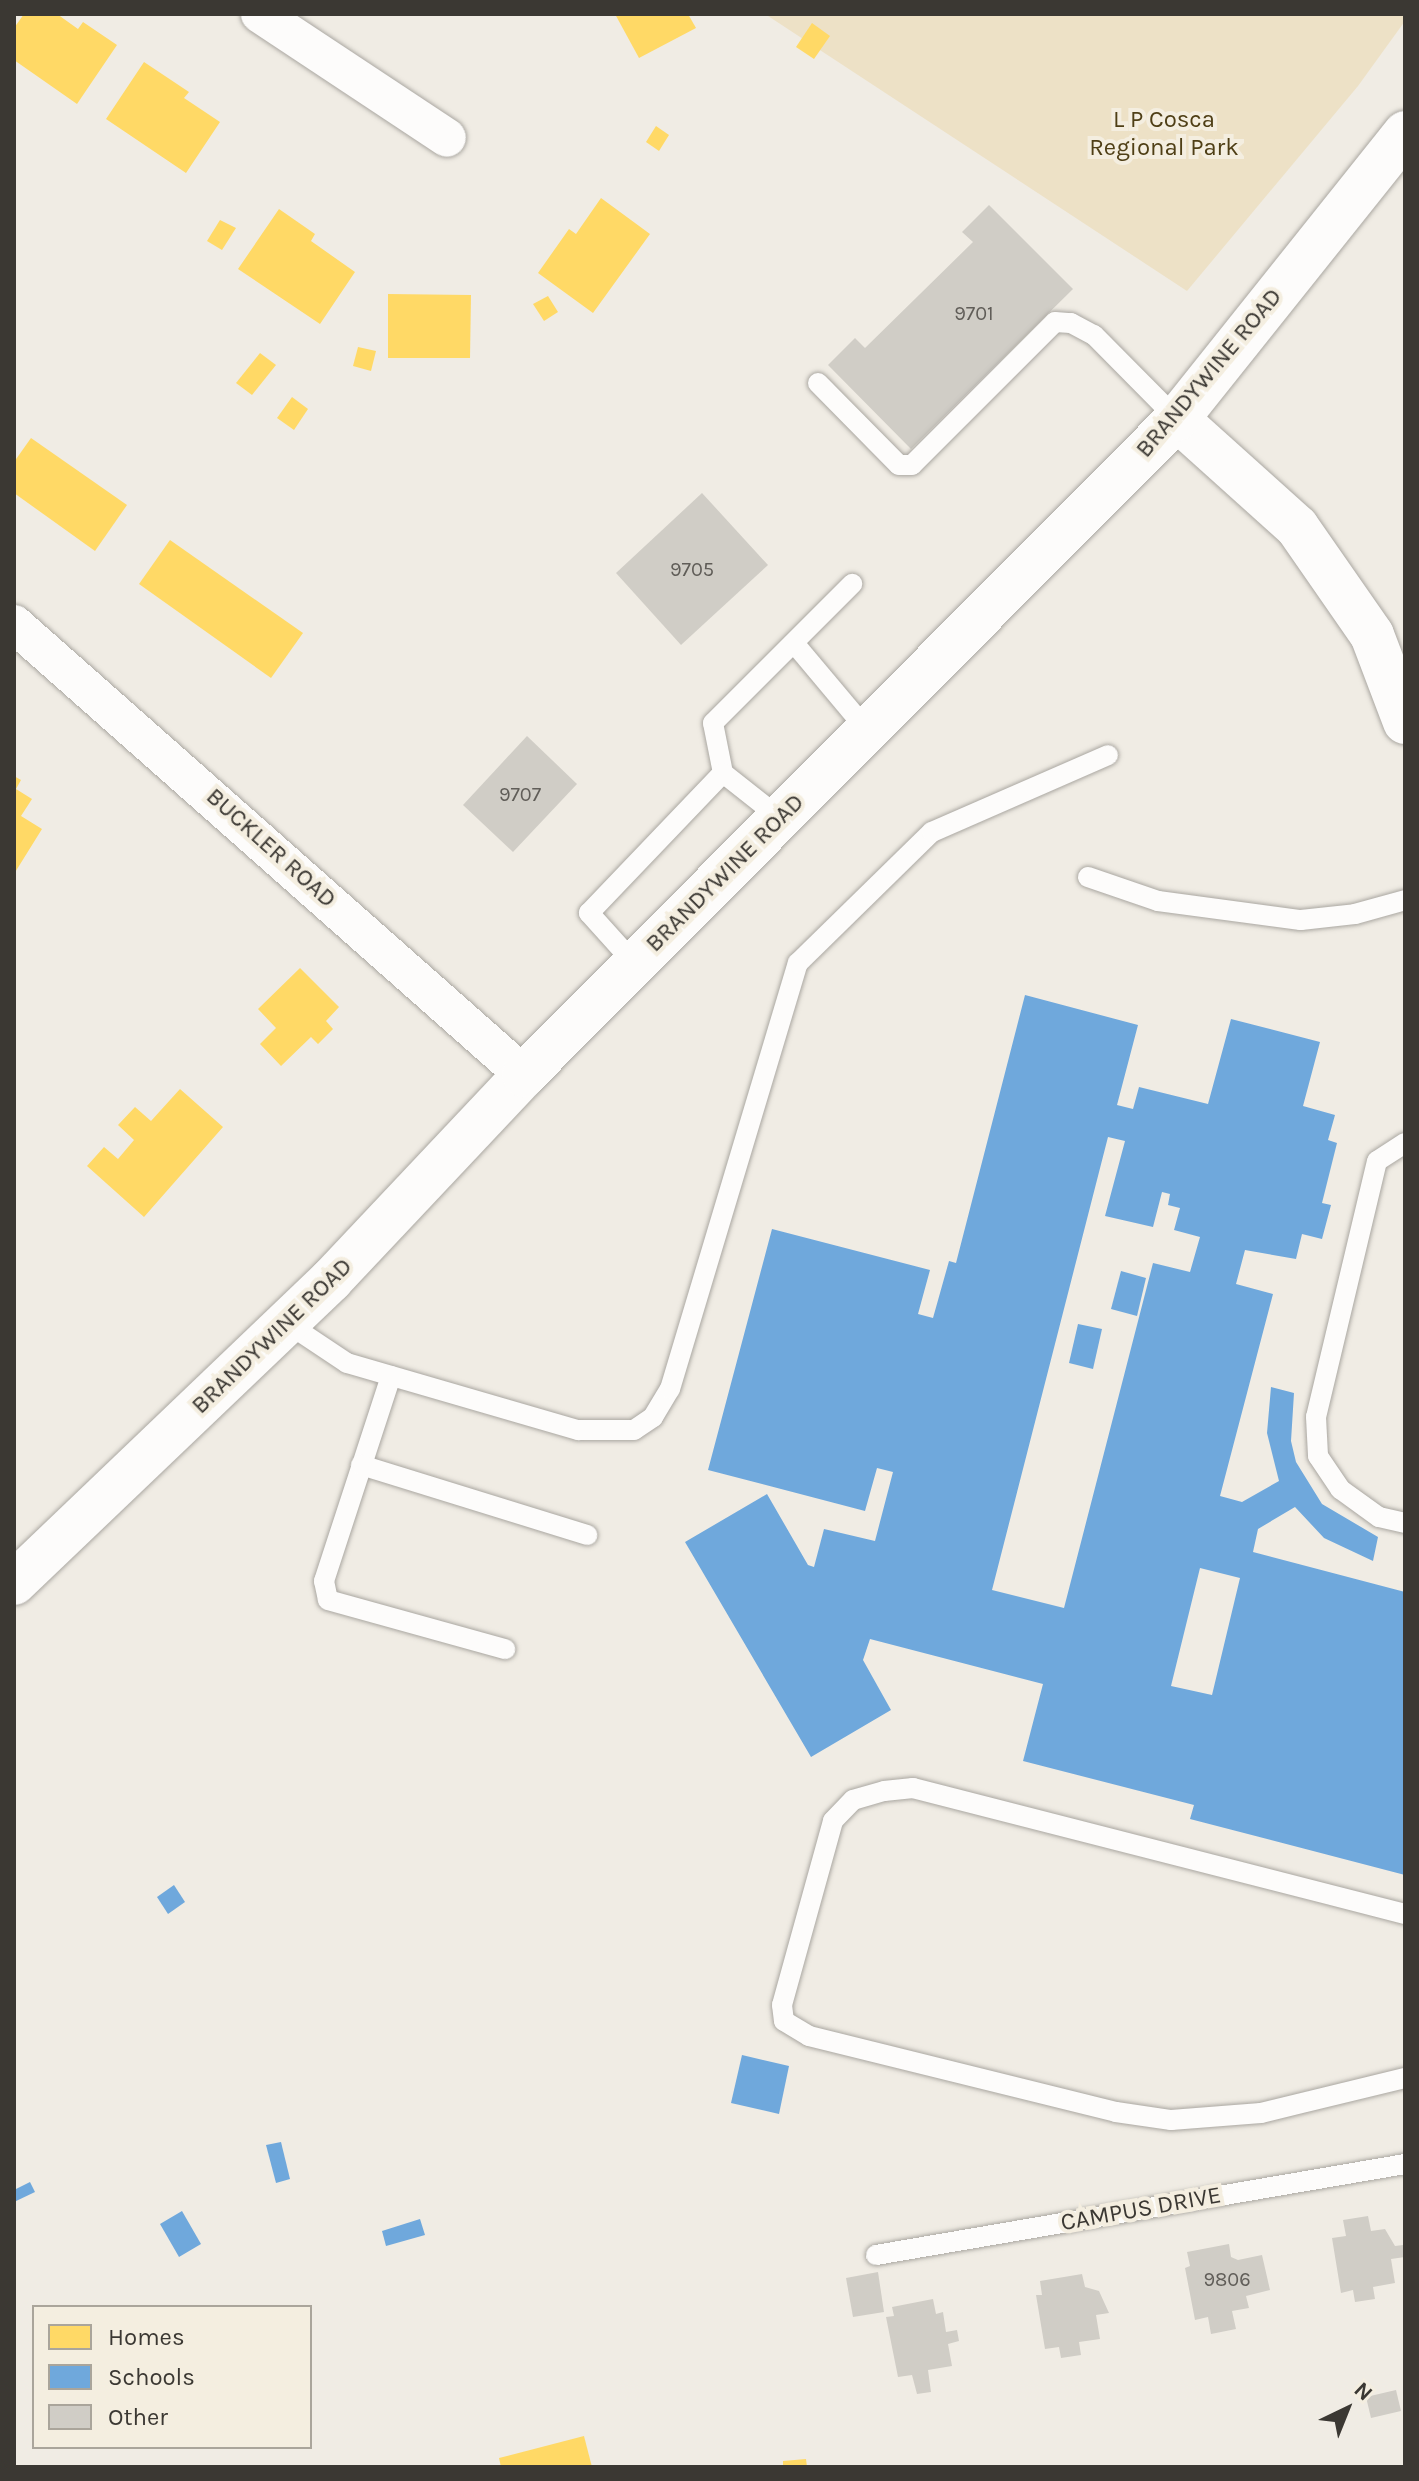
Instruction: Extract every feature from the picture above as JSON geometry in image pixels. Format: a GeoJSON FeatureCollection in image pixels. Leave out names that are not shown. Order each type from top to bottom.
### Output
{"type":"FeatureCollection","features":[{"type":"Feature","properties":{"kind":"main road","name":"BRANDYWINE ROAD"},"geometry":{"type":"LineString","coordinates":[[14,1583],[287,1323],[524,1075],[1177,419],[1405,133]]}},
{"type":"Feature","properties":{"kind":"main road"},"geometry":{"type":"LineString","coordinates":[[1177,419],[1297,527],[1372,635],[1405,722]]}},
{"type":"Feature","properties":{"kind":"street"},"geometry":{"type":"LineString","coordinates":[[260,14],[447,138]]}},
{"type":"Feature","properties":{"kind":"street","name":"BUCKLER ROAD"},"geometry":{"type":"LineString","coordinates":[[14,624],[524,1075]]}},
{"type":"Feature","properties":{"kind":"lane"},"geometry":{"type":"LineString","coordinates":[[818,383],[899,465],[912,465],[1055,322],[1071,323],[1094,335],[1177,419]]}},
{"type":"Feature","properties":{"kind":"lane"},"geometry":{"type":"LineString","coordinates":[[780,818],[723,773],[713,723],[852,584]]}},
{"type":"Feature","properties":{"kind":"lane"},"geometry":{"type":"LineString","coordinates":[[794,643],[867,730]]}},
{"type":"Feature","properties":{"kind":"lane"},"geometry":{"type":"LineString","coordinates":[[287,1323],[347,1363],[578,1430],[634,1430],[653,1417],[670,1389],[798,963],[932,832],[1108,755]]}},
{"type":"Feature","properties":{"kind":"lane"},"geometry":{"type":"LineString","coordinates":[[635,964],[589,913],[723,773]]}},
{"type":"Feature","properties":{"kind":"lane"},"geometry":{"type":"LineString","coordinates":[[1088,877],[1158,901],[1301,920],[1355,914],[1405,900]]}},
{"type":"Feature","properties":{"kind":"lane"},"geometry":{"type":"LineString","coordinates":[[1405,1143],[1377,1161],[1316,1417],[1318,1456],[1340,1489],[1379,1517],[1405,1523]]}},
{"type":"Feature","properties":{"kind":"lane"},"geometry":{"type":"LineString","coordinates":[[391,1376],[324,1581],[328,1600],[505,1649]]}},
{"type":"Feature","properties":{"kind":"lane"},"geometry":{"type":"LineString","coordinates":[[361,1465],[587,1535]]}},
{"type":"Feature","properties":{"kind":"lane"},"geometry":{"type":"LineString","coordinates":[[1405,1914],[913,1788],[884,1791],[853,1800],[833,1821],[782,2005],[784,2021],[809,2036],[1116,2112],[1171,2120],[1261,2113],[1405,2078]]}},
{"type":"Feature","properties":{"kind":"lane","name":"CAMPUS DRIVE"},"geometry":{"type":"LineString","coordinates":[[876,2255],[1405,2164]]}},
{"type":"Feature","properties":{"kind":"green space","name":"L P Cosca Regional Park"},"geometry":{"type":"Polygon","coordinates":[[[765,14],[1405,14],[1405,21],[1358,86],[1187,291],[765,14]]]}},
{"type":"Feature","properties":{"kind":"building: Homes"},"geometry":{"type":"Polygon","coordinates":[[[24,14],[57,14],[78,29],[83,22],[117,45],[77,104],[14,60],[14,28],[24,14]]]}},
{"type":"Feature","properties":{"kind":"building: Homes"},"geometry":{"type":"Polygon","coordinates":[[[615,14],[688,14],[696,28],[639,58],[615,14]]]}},
{"type":"Feature","properties":{"kind":"building: Homes"},"geometry":{"type":"Polygon","coordinates":[[[812,23],[830,36],[814,59],[796,47],[812,23]]]}},
{"type":"Feature","properties":{"kind":"building: Homes"},"geometry":{"type":"Polygon","coordinates":[[[144,62],[189,92],[184,98],[220,122],[186,173],[106,119],[144,62]]]}},
{"type":"Feature","properties":{"kind":"building: Homes"},"geometry":{"type":"Polygon","coordinates":[[[656,126],[669,135],[659,151],[646,142],[656,126]]]}},
{"type":"Feature","properties":{"kind":"building: Homes"},"geometry":{"type":"Polygon","coordinates":[[[601,198],[650,234],[593,313],[538,273],[569,229],[576,234],[601,198]]]}},
{"type":"Feature","properties":{"kind":"building: Homes"},"geometry":{"type":"Polygon","coordinates":[[[279,209],[315,234],[311,241],[355,272],[320,324],[238,269],[279,209]]]}},
{"type":"Feature","properties":{"kind":"building: Homes"},"geometry":{"type":"Polygon","coordinates":[[[220,220],[236,228],[222,250],[207,241],[220,220]]]}},
{"type":"Feature","properties":{"kind":"building: Homes"},"geometry":{"type":"Polygon","coordinates":[[[388,294],[471,295],[470,358],[388,358],[388,294]]]}},
{"type":"Feature","properties":{"kind":"building: Homes"},"geometry":{"type":"Polygon","coordinates":[[[548,296],[558,312],[544,321],[533,304],[548,296]]]}},
{"type":"Feature","properties":{"kind":"building: Homes"},"geometry":{"type":"Polygon","coordinates":[[[358,347],[376,351],[371,371],[353,366],[358,347]]]}},
{"type":"Feature","properties":{"kind":"building: Homes"},"geometry":{"type":"Polygon","coordinates":[[[260,353],[276,365],[252,395],[236,383],[260,353]]]}},
{"type":"Feature","properties":{"kind":"building: Homes"},"geometry":{"type":"Polygon","coordinates":[[[292,397],[308,409],[294,430],[277,418],[292,397]]]}},
{"type":"Feature","properties":{"kind":"building: Homes"},"geometry":{"type":"Polygon","coordinates":[[[31,438],[127,505],[95,551],[14,493],[14,462],[31,438]]]}},
{"type":"Feature","properties":{"kind":"building: Homes"},"geometry":{"type":"Polygon","coordinates":[[[170,540],[303,633],[271,678],[139,584],[170,540]]]}},
{"type":"Feature","properties":{"kind":"building: Homes"},"geometry":{"type":"Polygon","coordinates":[[[14,776],[21,780],[16,789],[32,799],[21,816],[42,829],[14,874],[14,776]]]}},
{"type":"Feature","properties":{"kind":"building: Homes"},"geometry":{"type":"Polygon","coordinates":[[[300,968],[339,1007],[326,1021],[333,1029],[318,1044],[311,1037],[281,1066],[260,1044],[276,1028],[258,1009],[300,968]]]}},
{"type":"Feature","properties":{"kind":"building: Homes"},"geometry":{"type":"Polygon","coordinates":[[[180,1089],[223,1127],[144,1217],[87,1166],[104,1147],[118,1159],[134,1140],[118,1125],[135,1107],[151,1121],[180,1089]]]}},
{"type":"Feature","properties":{"kind":"building: Homes"},"geometry":{"type":"Polygon","coordinates":[[[584,2436],[592,2467],[501,2467],[499,2458],[584,2436]]]}},
{"type":"Feature","properties":{"kind":"building: Homes"},"geometry":{"type":"Polygon","coordinates":[[[806,2459],[807,2467],[783,2467],[783,2461],[806,2459]]]}},
{"type":"Feature","properties":{"kind":"building: Schools"},"geometry":{"type":"Polygon","coordinates":[[[1025,995],[1138,1025],[1117,1105],[1133,1109],[1139,1087],[1208,1104],[1231,1019],[1320,1042],[1303,1106],[1335,1115],[1328,1140],[1337,1143],[1322,1203],[1331,1205],[1322,1239],[1302,1234],[1296,1259],[1245,1250],[1236,1284],[1273,1294],[1220,1496],[1242,1502],[1279,1481],[1267,1433],[1271,1387],[1294,1393],[1291,1441],[1296,1462],[1322,1504],[1378,1537],[1373,1561],[1324,1538],[1295,1507],[1258,1529],[1253,1552],[1405,1592],[1405,1875],[1190,1819],[1194,1805],[1023,1761],[1043,1684],[870,1639],[863,1660],[891,1710],[811,1757],[685,1542],[767,1494],[808,1565],[814,1567],[824,1529],[875,1541],[893,1472],[877,1468],[865,1511],[708,1470],[772,1229],[930,1270],[918,1314],[933,1318],[949,1261],[956,1263],[1025,995]],[[1108,1137],[992,1590],[1064,1608],[1153,1263],[1190,1272],[1200,1237],[1174,1230],[1180,1208],[1168,1205],[1170,1194],[1162,1192],[1153,1227],[1105,1216],[1125,1141],[1108,1137]],[[1200,1568],[1171,1686],[1212,1695],[1240,1578],[1200,1568]]]}},
{"type":"Feature","properties":{"kind":"building: Schools"},"geometry":{"type":"Polygon","coordinates":[[[1121,1271],[1146,1278],[1137,1316],[1111,1309],[1121,1271]]]}},
{"type":"Feature","properties":{"kind":"building: Schools"},"geometry":{"type":"Polygon","coordinates":[[[1078,1324],[1102,1329],[1093,1369],[1069,1363],[1078,1324]]]}},
{"type":"Feature","properties":{"kind":"building: Schools"},"geometry":{"type":"Polygon","coordinates":[[[174,1885],[185,1902],[168,1914],[157,1897],[174,1885]]]}},
{"type":"Feature","properties":{"kind":"building: Schools"},"geometry":{"type":"Polygon","coordinates":[[[742,2055],[789,2066],[779,2114],[731,2103],[742,2055]]]}},
{"type":"Feature","properties":{"kind":"building: Schools"},"geometry":{"type":"Polygon","coordinates":[[[281,2142],[290,2179],[276,2183],[266,2145],[281,2142]]]}},
{"type":"Feature","properties":{"kind":"building: Schools"},"geometry":{"type":"Polygon","coordinates":[[[30,2182],[35,2192],[14,2202],[14,2190],[30,2182]]]}},
{"type":"Feature","properties":{"kind":"building: Schools"},"geometry":{"type":"Polygon","coordinates":[[[182,2211],[201,2244],[179,2257],[160,2224],[182,2211]]]}},
{"type":"Feature","properties":{"kind":"building: Schools"},"geometry":{"type":"Polygon","coordinates":[[[420,2219],[425,2235],[386,2246],[382,2231],[420,2219]]]}},
{"type":"Feature","properties":{"kind":"building: Other"},"geometry":{"type":"Polygon","coordinates":[[[989,205],[1073,289],[911,449],[828,365],[855,338],[865,348],[973,242],[962,232],[989,205]]]}},
{"type":"Feature","properties":{"kind":"building: Other"},"geometry":{"type":"Polygon","coordinates":[[[702,493],[768,565],[681,645],[616,573],[702,493]]]}},
{"type":"Feature","properties":{"kind":"building: Other"},"geometry":{"type":"Polygon","coordinates":[[[527,736],[577,784],[513,852],[463,805],[527,736]]]}},
{"type":"Feature","properties":{"kind":"building: Other"},"geometry":{"type":"Polygon","coordinates":[[[1368,2216],[1371,2231],[1385,2229],[1395,2246],[1403,2245],[1405,2257],[1391,2259],[1395,2283],[1373,2287],[1375,2299],[1355,2302],[1353,2290],[1341,2293],[1332,2238],[1346,2236],[1343,2220],[1368,2216]]]}},
{"type":"Feature","properties":{"kind":"building: Other"},"geometry":{"type":"Polygon","coordinates":[[[1229,2244],[1231,2257],[1238,2260],[1262,2255],[1270,2290],[1246,2296],[1249,2308],[1232,2311],[1236,2329],[1211,2334],[1208,2317],[1195,2320],[1185,2268],[1190,2266],[1187,2252],[1229,2244]]]}},
{"type":"Feature","properties":{"kind":"building: Other"},"geometry":{"type":"Polygon","coordinates":[[[878,2272],[884,2312],[853,2317],[846,2278],[878,2272]]]}},
{"type":"Feature","properties":{"kind":"building: Other"},"geometry":{"type":"Polygon","coordinates":[[[1082,2274],[1085,2287],[1099,2291],[1109,2313],[1096,2315],[1100,2339],[1079,2342],[1081,2355],[1061,2358],[1059,2347],[1045,2349],[1036,2295],[1042,2295],[1040,2281],[1082,2274]]]}},
{"type":"Feature","properties":{"kind":"building: Other"},"geometry":{"type":"Polygon","coordinates":[[[933,2299],[936,2314],[943,2312],[946,2332],[957,2330],[959,2341],[948,2344],[952,2366],[928,2370],[931,2392],[917,2394],[912,2375],[898,2377],[886,2317],[894,2316],[892,2307],[933,2299]]]}},
{"type":"Feature","properties":{"kind":"building: Other"},"geometry":{"type":"Polygon","coordinates":[[[1396,2390],[1401,2411],[1371,2418],[1366,2397],[1396,2390]]]}}]}
